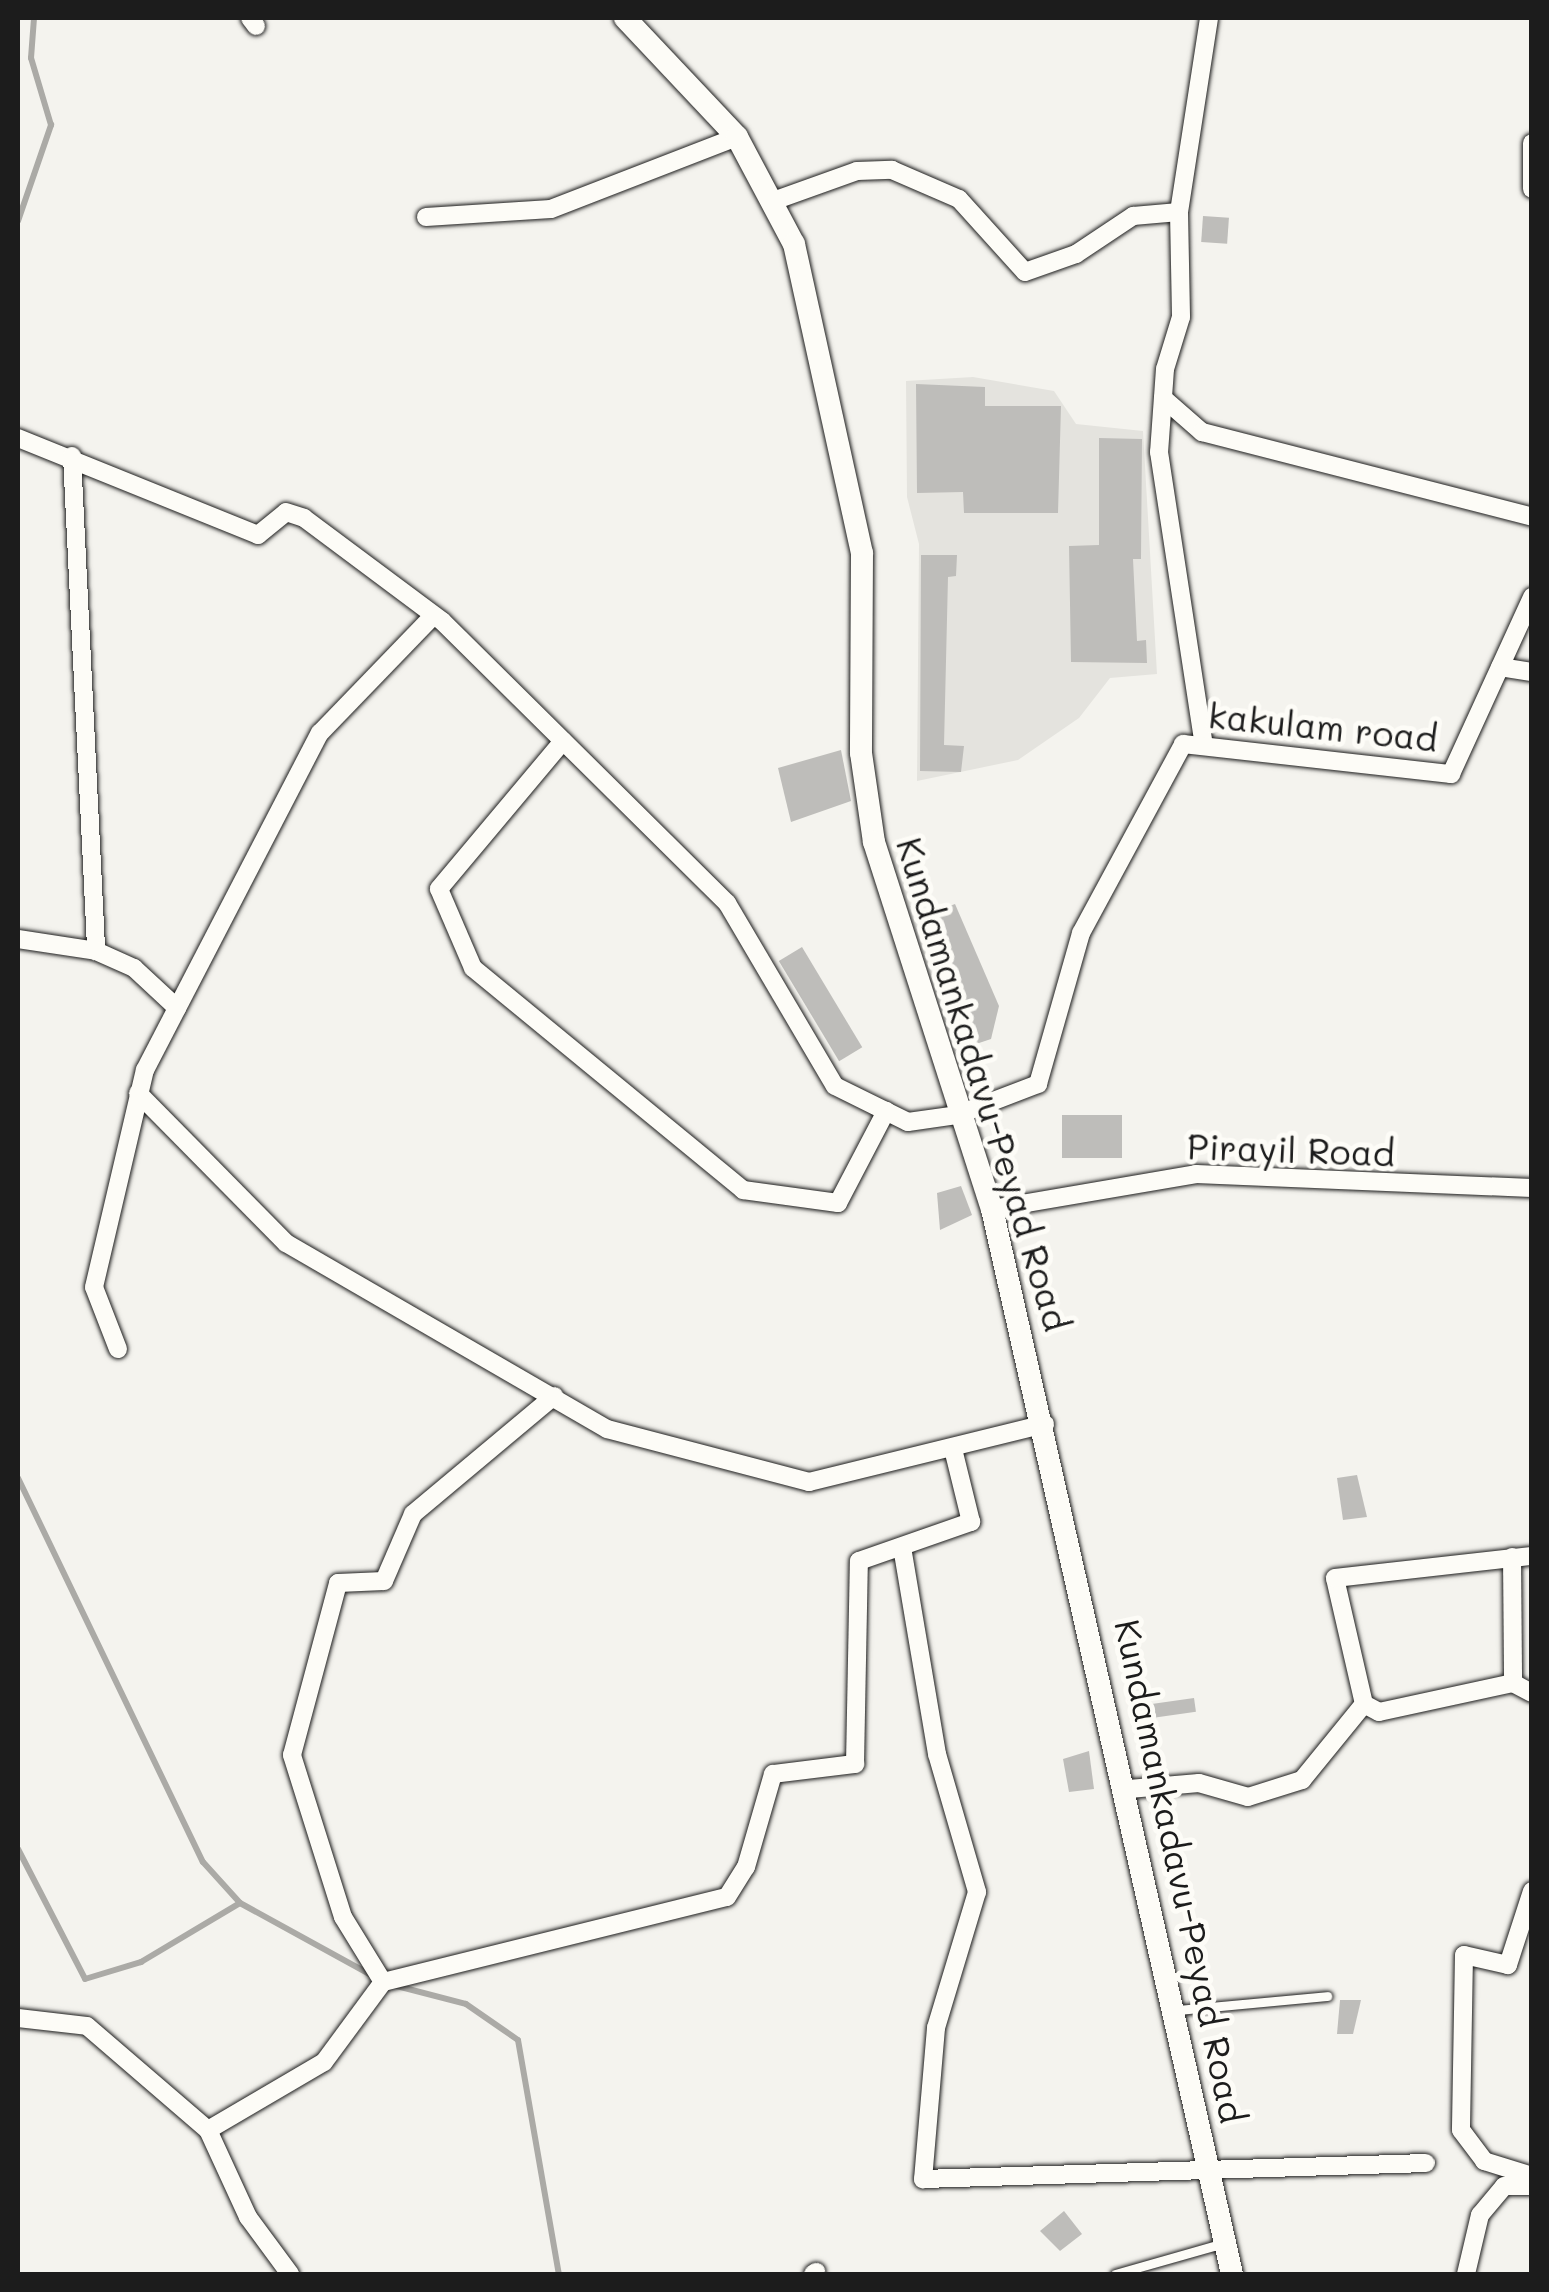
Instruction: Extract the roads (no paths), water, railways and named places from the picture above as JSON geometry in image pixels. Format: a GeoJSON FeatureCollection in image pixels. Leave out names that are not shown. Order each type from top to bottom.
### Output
{"type":"FeatureCollection","features":[{"type":"Feature","properties":{"kind":"main road","name":"Kundamankadavu-Peyad Road"},"geometry":{"type":"LineString","coordinates":[[625,18],[737,137],[776,200],[856,507],[861,753],[874,842],[957,1115],[992,1210],[1129,1789],[1232,2274]]}},
{"type":"Feature","properties":{"kind":"street"},"geometry":{"type":"LineString","coordinates":[[1204,746],[1160,452],[1163,398],[1181,317],[1178,212],[1209,18]]}},
{"type":"Feature","properties":{"kind":"street"},"geometry":{"type":"LineString","coordinates":[[426,216],[551,209],[737,137]]}},
{"type":"Feature","properties":{"kind":"street"},"geometry":{"type":"LineString","coordinates":[[1532,142],[1532,190]]}},
{"type":"Feature","properties":{"kind":"street"},"geometry":{"type":"LineString","coordinates":[[776,200],[857,171],[892,170],[959,200],[1025,272],[1076,254],[1133,216],[1178,212]]}},
{"type":"Feature","properties":{"kind":"street"},"geometry":{"type":"LineString","coordinates":[[1163,398],[1202,432],[1532,517]]}},
{"type":"Feature","properties":{"kind":"street"},"geometry":{"type":"LineString","coordinates":[[18,438],[72,456],[258,535],[286,512],[304,518],[434,616],[727,903],[835,1086],[908,1122],[957,1115]]}},
{"type":"Feature","properties":{"kind":"street"},"geometry":{"type":"LineString","coordinates":[[72,456],[96,951]]}},
{"type":"Feature","properties":{"kind":"street","name":"kakulam road"},"geometry":{"type":"LineString","coordinates":[[957,1115],[1038,1084],[1081,933],[1184,744],[1451,774],[1532,597]]}},
{"type":"Feature","properties":{"kind":"street"},"geometry":{"type":"LineString","coordinates":[[118,1349],[94,1288],[138,1093],[177,1008],[320,733],[434,616]]}},
{"type":"Feature","properties":{"kind":"street"},"geometry":{"type":"LineString","coordinates":[[1500,667],[1532,672]]}},
{"type":"Feature","properties":{"kind":"street"},"geometry":{"type":"LineString","coordinates":[[563,741],[439,889],[473,968],[743,1190],[838,1203],[886,1111]]}},
{"type":"Feature","properties":{"kind":"street"},"geometry":{"type":"LineString","coordinates":[[18,938],[96,951],[134,968],[177,1008]]}},
{"type":"Feature","properties":{"kind":"street"},"geometry":{"type":"LineString","coordinates":[[138,1093],[286,1244],[607,1429],[809,1482],[954,1453],[1045,1424]]}},
{"type":"Feature","properties":{"kind":"street","name":"Pirayil Road"},"geometry":{"type":"LineString","coordinates":[[992,1210],[1196,1174],[1532,1188]]}},
{"type":"Feature","properties":{"kind":"street"},"geometry":{"type":"LineString","coordinates":[[384,1982],[344,1917],[292,1755],[338,1582],[384,1580],[412,1514],[554,1396]]}},
{"type":"Feature","properties":{"kind":"street"},"geometry":{"type":"LineString","coordinates":[[208,2130],[324,2062],[384,1982],[727,1897],[746,1866],[773,1774],[855,1764],[859,1561],[972,1522],[954,1453]]}},
{"type":"Feature","properties":{"kind":"street"},"geometry":{"type":"LineString","coordinates":[[902,1547],[937,1754],[977,1892],[936,2028],[922,2179],[1212,2174],[1426,2164]]}},
{"type":"Feature","properties":{"kind":"street"},"geometry":{"type":"LineString","coordinates":[[1532,1556],[1334,1578],[1364,1704],[1379,1712],[1513,1684],[1532,1693]]}},
{"type":"Feature","properties":{"kind":"street"},"geometry":{"type":"LineString","coordinates":[[1512,1557],[1513,1684]]}},
{"type":"Feature","properties":{"kind":"street"},"geometry":{"type":"LineString","coordinates":[[1129,1789],[1199,1783],[1248,1797],[1302,1780],[1364,1704]]}},
{"type":"Feature","properties":{"kind":"street"},"geometry":{"type":"LineString","coordinates":[[1532,1892],[1508,1965],[1464,1954],[1462,2130],[1484,2161],[1532,2176]]}},
{"type":"Feature","properties":{"kind":"street"},"geometry":{"type":"LineString","coordinates":[[18,2018],[86,2026],[208,2130],[248,2217],[290,2274]]}},
{"type":"Feature","properties":{"kind":"street"},"geometry":{"type":"LineString","coordinates":[[1466,2274],[1480,2215],[1504,2186],[1532,2186]]}},
{"type":"Feature","properties":{"kind":"lane"},"geometry":{"type":"LineString","coordinates":[[1177,2010],[1327,1996]]}},
{"type":"Feature","properties":{"kind":"lane"},"geometry":{"type":"LineString","coordinates":[[1114,2274],[1226,2242]]}},
{"type":"Feature","properties":{"kind":"waterway"},"geometry":{"type":"LineString","coordinates":[[18,221],[51,125],[31,58],[34,18]]}},
{"type":"Feature","properties":{"kind":"waterway"},"geometry":{"type":"LineString","coordinates":[[18,1478],[203,1862],[240,1903],[373,1976]]}},
{"type":"Feature","properties":{"kind":"waterway"},"geometry":{"type":"LineString","coordinates":[[18,1849],[85,1979],[141,1962],[240,1903]]}},
{"type":"Feature","properties":{"kind":"waterway"},"geometry":{"type":"LineString","coordinates":[[393,1985],[466,2004],[518,2040],[559,2274]]}}]}
